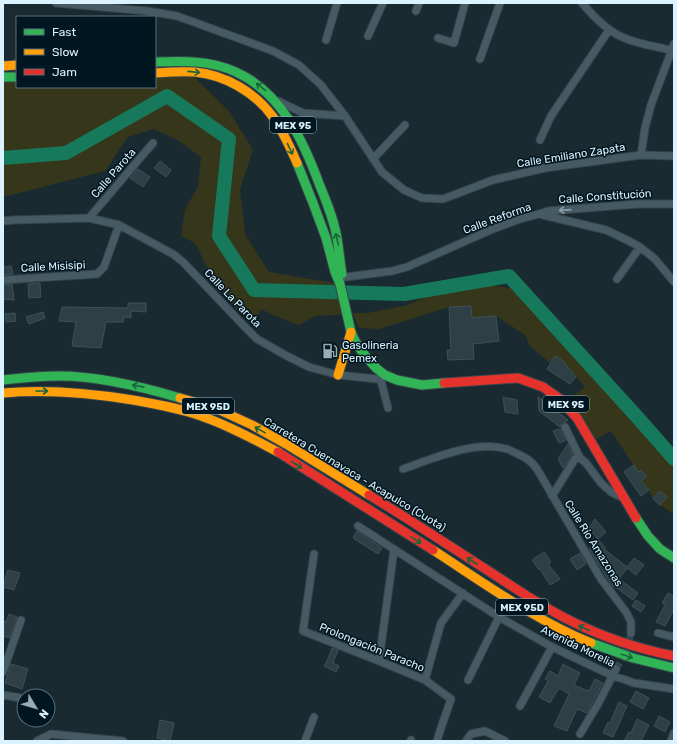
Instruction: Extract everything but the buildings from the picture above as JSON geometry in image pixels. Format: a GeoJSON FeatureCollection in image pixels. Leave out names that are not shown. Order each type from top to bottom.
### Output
{"type":"FeatureCollection","features":[{"type":"Feature","properties":{"kind":"main road","name":"MEX 95"},"geometry":{"type":"LineString","coordinates":[[156,62],[193,61],[227,68],[248,78],[274,99],[286,113],[309,157],[325,197],[337,238],[340,282]]}},
{"type":"Feature","properties":{"kind":"main road"},"geometry":{"type":"LineString","coordinates":[[3,66],[16,65]]}},
{"type":"Feature","properties":{"kind":"main road","name":"MEX 95"},"geometry":{"type":"LineString","coordinates":[[156,73],[189,72],[220,78],[229,81],[247,92],[265,107],[284,136],[313,201],[340,282],[351,332],[354,339],[362,352],[383,376],[422,385],[518,378],[543,387],[560,399],[578,418],[624,498],[648,536],[660,550],[674,558]]}},
{"type":"Feature","properties":{"kind":"main road"},"geometry":{"type":"LineString","coordinates":[[3,77],[16,77]]}},
{"type":"Feature","properties":{"kind":"main road"},"geometry":{"type":"LineString","coordinates":[[338,374],[351,332]]}},
{"type":"Feature","properties":{"kind":"main road","name":"Carretera Cuernavaca - Acapulco (Cuota)"},"geometry":{"type":"LineString","coordinates":[[3,380],[59,376],[95,379],[150,389],[215,408],[286,444],[542,605],[572,622],[625,644],[674,656]]}},
{"type":"Feature","properties":{"kind":"main road","name":"Carretera Cuernavaca - Acapulco (Cuota)"},"geometry":{"type":"LineString","coordinates":[[3,393],[20,391],[93,393],[181,409],[210,419],[281,454],[535,616],[567,633],[595,645],[652,664],[674,668]]}},
{"type":"Feature","properties":{"kind":"street","name":"Calle Emiliano Zapata"},"geometry":{"type":"LineString","coordinates":[[56,3],[147,11],[177,16],[273,51],[299,65],[321,85],[345,116],[382,172],[404,190],[422,198],[443,199],[493,180],[545,168],[641,155],[674,156]]}},
{"type":"Feature","properties":{"kind":"street"},"geometry":{"type":"LineString","coordinates":[[326,40],[337,3]]}},
{"type":"Feature","properties":{"kind":"street"},"geometry":{"type":"LineString","coordinates":[[368,36],[383,3]]}},
{"type":"Feature","properties":{"kind":"street"},"geometry":{"type":"LineString","coordinates":[[416,11],[419,3]]}},
{"type":"Feature","properties":{"kind":"street"},"geometry":{"type":"LineString","coordinates":[[438,38],[454,43],[465,3]]}},
{"type":"Feature","properties":{"kind":"street"},"geometry":{"type":"LineString","coordinates":[[480,59],[500,3]]}},
{"type":"Feature","properties":{"kind":"street"},"geometry":{"type":"LineString","coordinates":[[582,3],[610,30],[622,37],[636,42],[673,49],[651,105],[645,128],[641,155]]}},
{"type":"Feature","properties":{"kind":"street"},"geometry":{"type":"LineString","coordinates":[[540,140],[550,116],[610,30]]}},
{"type":"Feature","properties":{"kind":"street"},"geometry":{"type":"LineString","coordinates":[[274,99],[303,113],[345,116]]}},
{"type":"Feature","properties":{"kind":"street"},"geometry":{"type":"LineString","coordinates":[[373,159],[405,125]]}},
{"type":"Feature","properties":{"kind":"street","name":"Calle Parota"},"geometry":{"type":"LineString","coordinates":[[89,218],[154,143]]}},
{"type":"Feature","properties":{"kind":"street","name":"Calle Constitución"},"geometry":{"type":"LineString","coordinates":[[539,214],[548,211],[638,204],[674,204]]}},
{"type":"Feature","properties":{"kind":"street","name":"Calle Reforma"},"geometry":{"type":"LineString","coordinates":[[340,282],[407,267],[493,229],[539,214],[606,230],[630,241],[655,259],[674,282]]}},
{"type":"Feature","properties":{"kind":"street","name":"Calle La Parota"},"geometry":{"type":"LineString","coordinates":[[3,221],[89,218],[119,225],[173,254],[183,262],[257,339],[309,367],[338,374],[377,379],[383,376]]}},
{"type":"Feature","properties":{"kind":"street","name":"Calle Misisipi"},"geometry":{"type":"LineString","coordinates":[[3,280],[97,274],[104,267],[119,225]]}},
{"type":"Feature","properties":{"kind":"street"},"geometry":{"type":"LineString","coordinates":[[617,279],[640,247]]}},
{"type":"Feature","properties":{"kind":"street"},"geometry":{"type":"LineString","coordinates":[[383,376],[388,408]]}},
{"type":"Feature","properties":{"kind":"street"},"geometry":{"type":"LineString","coordinates":[[565,427],[580,458],[586,463],[601,483],[611,492],[624,498]]}},
{"type":"Feature","properties":{"kind":"street"},"geometry":{"type":"LineString","coordinates":[[403,468],[474,447],[496,447],[508,449],[531,461],[552,496]]}},
{"type":"Feature","properties":{"kind":"street","name":"Calle Río Amazonas"},"geometry":{"type":"LineString","coordinates":[[580,458],[575,459],[552,496],[601,579],[626,612],[631,622],[631,633]]}},
{"type":"Feature","properties":{"kind":"street","name":"Avenida Morelia"},"geometry":{"type":"LineString","coordinates":[[358,526],[499,617],[552,647],[614,672],[634,683],[674,689]]}},
{"type":"Feature","properties":{"kind":"street"},"geometry":{"type":"LineString","coordinates":[[379,661],[394,550]]}},
{"type":"Feature","properties":{"kind":"street","name":"Prolongación Paracho"},"geometry":{"type":"LineString","coordinates":[[314,554],[303,631],[425,680],[451,699],[437,741]]}},
{"type":"Feature","properties":{"kind":"street"},"geometry":{"type":"LineString","coordinates":[[425,680],[441,623],[463,593]]}},
{"type":"Feature","properties":{"kind":"street"},"geometry":{"type":"LineString","coordinates":[[468,680],[499,617]]}},
{"type":"Feature","properties":{"kind":"street"},"geometry":{"type":"LineString","coordinates":[[3,672],[21,620]]}},
{"type":"Feature","properties":{"kind":"street"},"geometry":{"type":"LineString","coordinates":[[658,633],[674,637]]}},
{"type":"Feature","properties":{"kind":"street"},"geometry":{"type":"LineString","coordinates":[[520,706],[552,647]]}},
{"type":"Feature","properties":{"kind":"street"},"geometry":{"type":"LineString","coordinates":[[580,734],[614,672]]}},
{"type":"Feature","properties":{"kind":"street"},"geometry":{"type":"LineString","coordinates":[[3,695],[16,697]]}},
{"type":"Feature","properties":{"kind":"street"},"geometry":{"type":"LineString","coordinates":[[305,741],[314,717]]}},
{"type":"Feature","properties":{"kind":"street"},"geometry":{"type":"LineString","coordinates":[[466,741],[471,734],[485,731],[505,741]]}},
{"type":"Feature","properties":{"kind":"street"},"geometry":{"type":"LineString","coordinates":[[671,741],[674,733]]}},
{"type":"Feature","properties":{"kind":"street"},"geometry":{"type":"LineString","coordinates":[[37,741],[51,734],[123,741]]}},
{"type":"Feature","properties":{"kind":"shaded area"},"geometry":{"type":"Polygon","coordinates":[[[189,72],[229,111],[253,150],[240,189],[245,234],[269,272],[340,284],[353,314],[315,316],[299,325],[261,309],[253,324],[233,305],[210,273],[195,243],[181,236],[185,210],[198,186],[201,157],[179,141],[154,129],[128,137],[105,171],[3,197],[3,77],[16,77],[16,88],[156,88],[156,73],[189,72]]]}},
{"type":"Feature","properties":{"kind":"shaded area"},"geometry":{"type":"Polygon","coordinates":[[[481,284],[518,289],[544,308],[628,413],[674,465],[674,514],[660,505],[666,497],[660,491],[653,499],[649,490],[641,481],[638,472],[611,431],[596,439],[569,399],[585,387],[562,360],[555,356],[550,363],[530,346],[525,335],[496,316],[472,319],[449,307],[379,329],[359,328],[353,314],[368,313],[408,305],[442,289],[481,284]]]}},
{"type":"Feature","properties":{"kind":"waterway"},"geometry":{"type":"LineString","coordinates":[[3,158],[66,153],[167,96],[229,139],[219,236],[254,290],[404,294],[509,276],[674,459]]}},
{"type":"Feature","properties":{"kind":"tunnel"},"geometry":{"type":"LineString","coordinates":[[616,669],[625,653],[631,633]]}},
{"type":"Feature","properties":{"kind":"traffic: fast"},"geometry":{"type":"LineString","coordinates":[[156,62],[196,62],[226,68],[252,81],[266,92],[278,105],[298,135],[328,205],[336,231],[342,274]]}},
{"type":"Feature","properties":{"kind":"traffic: fast"},"geometry":{"type":"LineString","coordinates":[[3,77],[16,77]]}},
{"type":"Feature","properties":{"kind":"traffic: fast"},"geometry":{"type":"LineString","coordinates":[[297,163],[326,238],[335,272],[340,284],[351,332],[362,352],[376,368],[385,375],[397,380],[422,385],[444,383]]}},
{"type":"Feature","properties":{"kind":"traffic: fast"},"geometry":{"type":"LineString","coordinates":[[3,380],[31,377],[74,376],[136,386],[180,398]]}},
{"type":"Feature","properties":{"kind":"traffic: fast"},"geometry":{"type":"LineString","coordinates":[[636,518],[648,536],[660,549],[674,558]]}},
{"type":"Feature","properties":{"kind":"traffic: fast"},"geometry":{"type":"LineString","coordinates":[[591,643],[633,658],[674,668]]}},
{"type":"Feature","properties":{"kind":"traffic: slow"},"geometry":{"type":"LineString","coordinates":[[3,66],[16,65]]}},
{"type":"Feature","properties":{"kind":"traffic: slow"},"geometry":{"type":"LineString","coordinates":[[156,73],[195,72],[217,77],[238,86],[257,100],[273,117],[283,133],[297,163]]}},
{"type":"Feature","properties":{"kind":"traffic: slow"},"geometry":{"type":"LineString","coordinates":[[338,375],[351,332]]}},
{"type":"Feature","properties":{"kind":"traffic: slow"},"geometry":{"type":"LineString","coordinates":[[3,393],[36,391],[101,395],[167,406],[193,413],[221,424],[278,452]]}},
{"type":"Feature","properties":{"kind":"traffic: slow"},"geometry":{"type":"LineString","coordinates":[[180,398],[215,408],[252,425],[369,495]]}},
{"type":"Feature","properties":{"kind":"traffic: slow"},"geometry":{"type":"LineString","coordinates":[[433,550],[530,612],[570,634],[591,643]]}},
{"type":"Feature","properties":{"kind":"traffic: jam"},"geometry":{"type":"LineString","coordinates":[[444,383],[518,378],[543,387],[560,399],[577,418],[636,518]]}},
{"type":"Feature","properties":{"kind":"traffic: jam"},"geometry":{"type":"LineString","coordinates":[[278,452],[433,550]]}},
{"type":"Feature","properties":{"kind":"traffic: jam"},"geometry":{"type":"LineString","coordinates":[[369,495],[529,598],[562,616],[585,628],[610,638],[648,650],[674,656]]}},
{"type":"Feature","properties":{"kind":"place","name":"Gasolineria Pemex"},"geometry":{"type":"Point","coordinates":[330,351]}}]}
